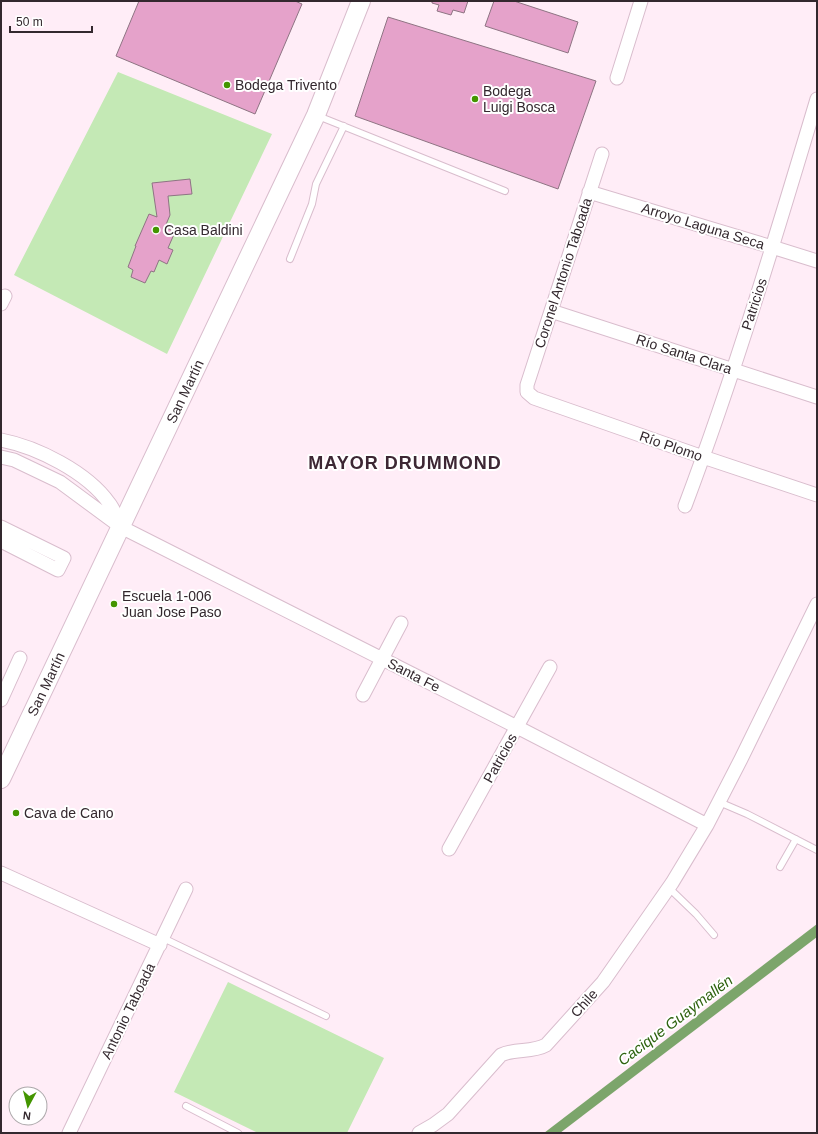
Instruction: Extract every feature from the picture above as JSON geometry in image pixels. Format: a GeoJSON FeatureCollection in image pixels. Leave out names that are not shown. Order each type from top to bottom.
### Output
{"type":"FeatureCollection","features":[{"type":"Feature","properties":{"kind":"main road","name":"San Martín"},"geometry":{"type":"LineString","coordinates":[[1,779],[316,115],[361,1]]}},
{"type":"Feature","properties":{"kind":"street"},"geometry":{"type":"LineString","coordinates":[[617,78],[641,1]]}},
{"type":"Feature","properties":{"kind":"street","name":"Patricios"},"geometry":{"type":"LineString","coordinates":[[685,506],[703,457],[772,247],[817,99]]}},
{"type":"Feature","properties":{"kind":"street","name":"Coronel Antonio Taboada"},"geometry":{"type":"LineString","coordinates":[[527,392],[527,385],[602,154]]}},
{"type":"Feature","properties":{"kind":"street","name":"Arroyo Laguna Seca"},"geometry":{"type":"LineString","coordinates":[[589,192],[817,261]]}},
{"type":"Feature","properties":{"kind":"street","name":"Río Santa Clara"},"geometry":{"type":"LineString","coordinates":[[551,311],[817,397]]}},
{"type":"Feature","properties":{"kind":"street","name":"Río Plomo"},"geometry":{"type":"LineString","coordinates":[[527,392],[534,398],[703,457],[817,494]]}},
{"type":"Feature","properties":{"kind":"street"},"geometry":{"type":"LineString","coordinates":[[1,440],[18,444],[47,456],[92,484],[110,504],[121,527]]}},
{"type":"Feature","properties":{"kind":"street"},"geometry":{"type":"LineString","coordinates":[[7,458],[18,444]]}},
{"type":"Feature","properties":{"kind":"street","name":"Santa Fe"},"geometry":{"type":"LineString","coordinates":[[7,458],[60,482],[121,527],[517,726],[707,825]]}},
{"type":"Feature","properties":{"kind":"street"},"geometry":{"type":"LineString","coordinates":[[83,499],[92,484]]}},
{"type":"Feature","properties":{"kind":"street"},"geometry":{"type":"LineString","coordinates":[[1,527],[64,558],[58,570],[1,542]]}},
{"type":"Feature","properties":{"kind":"street","name":"Chile"},"geometry":{"type":"LineString","coordinates":[[419,1133],[448,1114],[500,1055],[508,1051],[538,1049],[546,1044],[603,982],[669,888],[707,825],[817,604]]}},
{"type":"Feature","properties":{"kind":"street"},"geometry":{"type":"LineString","coordinates":[[363,695],[401,623]]}},
{"type":"Feature","properties":{"kind":"street"},"geometry":{"type":"LineString","coordinates":[[1,700],[20,658]]}},
{"type":"Feature","properties":{"kind":"street","name":"Patricios"},"geometry":{"type":"LineString","coordinates":[[449,849],[550,667]]}},
{"type":"Feature","properties":{"kind":"street"},"geometry":{"type":"LineString","coordinates":[[1,873],[161,941]]}},
{"type":"Feature","properties":{"kind":"street","name":"Antonio Taboada"},"geometry":{"type":"LineString","coordinates":[[69,1133],[186,889]]}},
{"type":"Feature","properties":{"kind":"lane"},"geometry":{"type":"LineString","coordinates":[[316,115],[505,191]]}},
{"type":"Feature","properties":{"kind":"lane"},"geometry":{"type":"LineString","coordinates":[[290,259],[312,204],[316,184],[344,126]]}},
{"type":"Feature","properties":{"kind":"lane"},"geometry":{"type":"LineString","coordinates":[[719,802],[817,850]]}},
{"type":"Feature","properties":{"kind":"lane"},"geometry":{"type":"LineString","coordinates":[[780,867],[796,839]]}},
{"type":"Feature","properties":{"kind":"lane"},"geometry":{"type":"LineString","coordinates":[[669,888],[696,914],[714,935]]}},
{"type":"Feature","properties":{"kind":"lane"},"geometry":{"type":"LineString","coordinates":[[161,941],[326,1016]]}},
{"type":"Feature","properties":{"kind":"lane"},"geometry":{"type":"LineString","coordinates":[[186,1106],[238,1133]]}},
{"type":"Feature","properties":{"kind":"shaded area"},"geometry":{"type":"Polygon","coordinates":[[[118,72],[272,134],[167,354],[14,275],[118,72]]]}},
{"type":"Feature","properties":{"kind":"shaded area"},"geometry":{"type":"Polygon","coordinates":[[[817,924],[817,937],[560,1133],[544,1133],[817,924]]]}},
{"type":"Feature","properties":{"kind":"shaded area"},"geometry":{"type":"Polygon","coordinates":[[[228,982],[384,1058],[347,1133],[258,1133],[174,1092],[228,982]]]}},
{"type":"Feature","properties":{"kind":"building","name":"Bodega Trivento"},"geometry":{"type":"Polygon","coordinates":[[[139,1],[295,1],[302,4],[255,114],[116,56],[139,1]]]}},
{"type":"Feature","properties":{"kind":"building"},"geometry":{"type":"Polygon","coordinates":[[[432,1],[468,1],[464,13],[453,10],[451,15],[437,11],[439,5],[432,3],[432,1]]]}},
{"type":"Feature","properties":{"kind":"building"},"geometry":{"type":"Polygon","coordinates":[[[494,1],[514,1],[578,22],[568,53],[485,26],[494,1]]]}},
{"type":"Feature","properties":{"kind":"building","name":"Bodega Luigi Bosca"},"geometry":{"type":"Polygon","coordinates":[[[388,17],[596,81],[558,189],[355,116],[388,17]]]}},
{"type":"Feature","properties":{"kind":"building","name":"Casa Baldini"},"geometry":{"type":"Polygon","coordinates":[[[190,179],[192,194],[168,196],[170,215],[165,227],[175,232],[168,248],[173,250],[167,264],[159,260],[154,272],[151,271],[145,283],[131,277],[133,270],[128,267],[135,246],[149,214],[157,217],[152,183],[190,179]]]}},
{"type":"Feature","properties":{"kind":"place","name":"Bodega Trivento"},"geometry":{"type":"Point","coordinates":[227,85]}},
{"type":"Feature","properties":{"kind":"place","name":"Bodega Luigi Bosca"},"geometry":{"type":"Point","coordinates":[475,99]}},
{"type":"Feature","properties":{"kind":"place","name":"Casa Baldini"},"geometry":{"type":"Point","coordinates":[156,230]}},
{"type":"Feature","properties":{"kind":"place","name":"Escuela 1-006 Juan Jose Paso"},"geometry":{"type":"Point","coordinates":[114,604]}},
{"type":"Feature","properties":{"kind":"place","name":"Cava de Cano"},"geometry":{"type":"Point","coordinates":[16,813]}},
{"type":"Feature","properties":{"kind":"district","name":"MAYOR DRUMMOND"},"geometry":{"type":"Point","coordinates":[405,463]}},
{"type":"Feature","properties":{"kind":"water label","name":"Cacique Guaymallén"},"geometry":{"type":"Point","coordinates":[675,1020]}}]}
